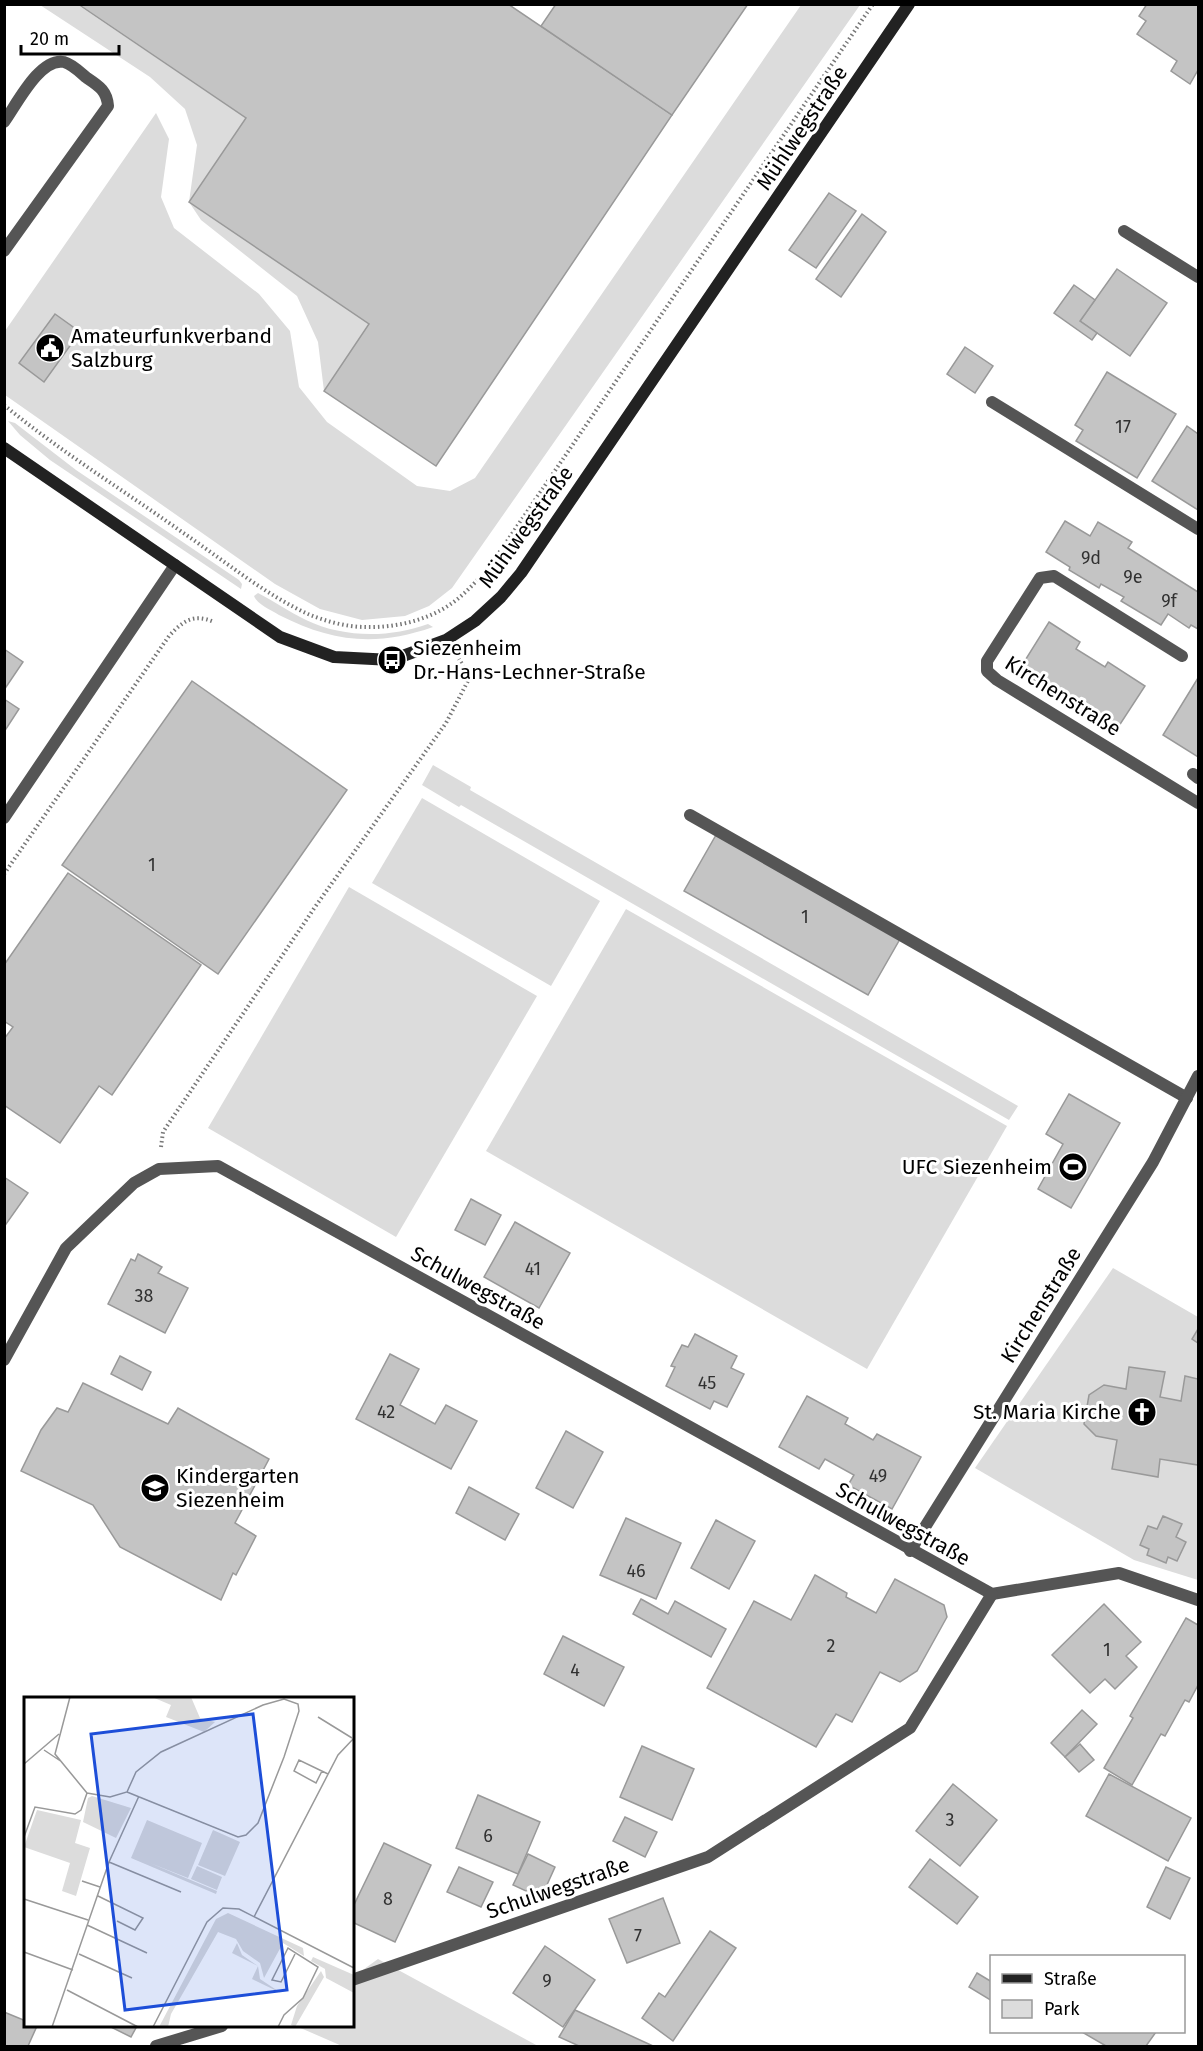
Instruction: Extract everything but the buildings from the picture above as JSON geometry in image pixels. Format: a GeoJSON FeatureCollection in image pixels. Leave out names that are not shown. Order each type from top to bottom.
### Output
{"type":"FeatureCollection","features":[{"type":"Feature","properties":{"kind":"street","name":"Mühlwegstraße"},"geometry":{"type":"LineString","coordinates":[[4,448],[280,637],[334,657],[392,660],[446,640],[475,621],[501,597],[521,573],[909,4]]}},
{"type":"Feature","properties":{"kind":"street"},"geometry":{"type":"LineString","coordinates":[[4,122],[41,70],[53,62],[66,63],[102,88],[108,98],[108,106],[4,251]]}},
{"type":"Feature","properties":{"kind":"street"},"geometry":{"type":"LineString","coordinates":[[1124,231],[1198,277]]}},
{"type":"Feature","properties":{"kind":"street"},"geometry":{"type":"LineString","coordinates":[[992,402],[1198,529]]}},
{"type":"Feature","properties":{"kind":"street"},"geometry":{"type":"LineString","coordinates":[[4,818],[175,565]]}},
{"type":"Feature","properties":{"kind":"street","name":"Kirchenstraße"},"geometry":{"type":"LineString","coordinates":[[1182,656],[1054,576],[1040,578],[1028,593],[987,661],[987,671],[997,680],[1198,803]]}},
{"type":"Feature","properties":{"kind":"street"},"geometry":{"type":"LineString","coordinates":[[690,815],[1187,1098]]}},
{"type":"Feature","properties":{"kind":"street","name":"Kirchenstraße"},"geometry":{"type":"LineString","coordinates":[[910,1551],[1153,1162],[1198,1076]]}},
{"type":"Feature","properties":{"kind":"street","name":"Schulwegstraße"},"geometry":{"type":"LineString","coordinates":[[4,1360],[66,1248],[134,1183],[159,1169],[218,1166],[910,1551],[992,1594],[910,1728],[708,1857],[354,1979]]}},
{"type":"Feature","properties":{"kind":"street"},"geometry":{"type":"LineString","coordinates":[[992,1594],[1119,1573],[1198,1600]]}},
{"type":"Feature","properties":{"kind":"street"},"geometry":{"type":"LineString","coordinates":[[156,2046],[216,2027]]}},
{"type":"Feature","properties":{"kind":"path"},"geometry":{"type":"LineString","coordinates":[[4,405],[41,436],[255,582],[308,614],[345,625],[387,627],[410,623],[436,612],[455,601],[488,569],[873,4]]}},
{"type":"Feature","properties":{"kind":"path"},"geometry":{"type":"LineString","coordinates":[[4,874],[168,636],[182,622],[202,617],[224,626]]}},
{"type":"Feature","properties":{"kind":"path"},"geometry":{"type":"LineString","coordinates":[[159,1169],[163,1132],[315,907],[446,723],[470,677]]}},
{"type":"Feature","properties":{"kind":"green space"},"geometry":{"type":"Polygon","coordinates":[[[40,5],[78,5],[246,118],[189,202],[197,145],[185,109],[150,77],[40,5]]]}},
{"type":"Feature","properties":{"kind":"green space"},"geometry":{"type":"Polygon","coordinates":[[[801,5],[860,5],[452,588],[429,606],[405,616],[362,620],[320,609],[275,584],[5,395],[5,331],[156,113],[169,139],[161,197],[174,228],[259,294],[290,331],[299,387],[327,422],[417,486],[450,491],[475,478],[801,5]]]}},
{"type":"Feature","properties":{"kind":"green space"},"geometry":{"type":"Polygon","coordinates":[[[189,202],[369,324],[324,391],[318,342],[297,296],[201,220],[189,202]]]}},
{"type":"Feature","properties":{"kind":"green space"},"geometry":{"type":"Polygon","coordinates":[[[8,421],[15,423],[76,470],[239,580],[242,584],[241,589],[50,460],[20,435],[8,421]]]}},
{"type":"Feature","properties":{"kind":"green space"},"geometry":{"type":"Polygon","coordinates":[[[258,593],[306,620],[335,630],[382,634],[428,624],[433,627],[373,639],[336,636],[298,624],[279,615],[258,602],[254,596],[258,593]]]}},
{"type":"Feature","properties":{"kind":"green space"},"geometry":{"type":"Polygon","coordinates":[[[433,765],[471,787],[470,790],[1018,1106],[1009,1120],[461,805],[459,807],[422,785],[433,765]]]}},
{"type":"Feature","properties":{"kind":"green space"},"geometry":{"type":"Polygon","coordinates":[[[422,798],[600,901],[551,986],[372,883],[422,798]]]}},
{"type":"Feature","properties":{"kind":"green space"},"geometry":{"type":"Polygon","coordinates":[[[349,887],[537,996],[396,1237],[208,1128],[349,887]]]}},
{"type":"Feature","properties":{"kind":"green space"},"geometry":{"type":"Polygon","coordinates":[[[626,909],[1007,1126],[867,1369],[486,1151],[626,909]]]}},
{"type":"Feature","properties":{"kind":"green space"},"geometry":{"type":"Polygon","coordinates":[[[1113,1268],[1198,1317],[1198,1580],[1134,1560],[975,1468],[1113,1268]]]}},
{"type":"Feature","properties":{"kind":"green space"},"geometry":{"type":"Polygon","coordinates":[[[378,1959],[538,2046],[342,2046],[298,2027],[354,2027],[354,1976],[378,1959]]]}},
{"type":"Feature","properties":{"kind":"place","name":"Amateurfunkverband Salzburg"},"geometry":{"type":"Point","coordinates":[50,348]}},
{"type":"Feature","properties":{"kind":"place","name":"Siezenheim Dr.-Hans-Lechner-Straße"},"geometry":{"type":"Point","coordinates":[392,660]}},
{"type":"Feature","properties":{"kind":"place","name":"UFC Siezenheim"},"geometry":{"type":"Point","coordinates":[1073,1167]}},
{"type":"Feature","properties":{"kind":"place","name":"St. Maria Kirche"},"geometry":{"type":"Point","coordinates":[1142,1412]}},
{"type":"Feature","properties":{"kind":"place","name":"Kindergarten Siezenheim"},"geometry":{"type":"Point","coordinates":[155,1488]}}]}
